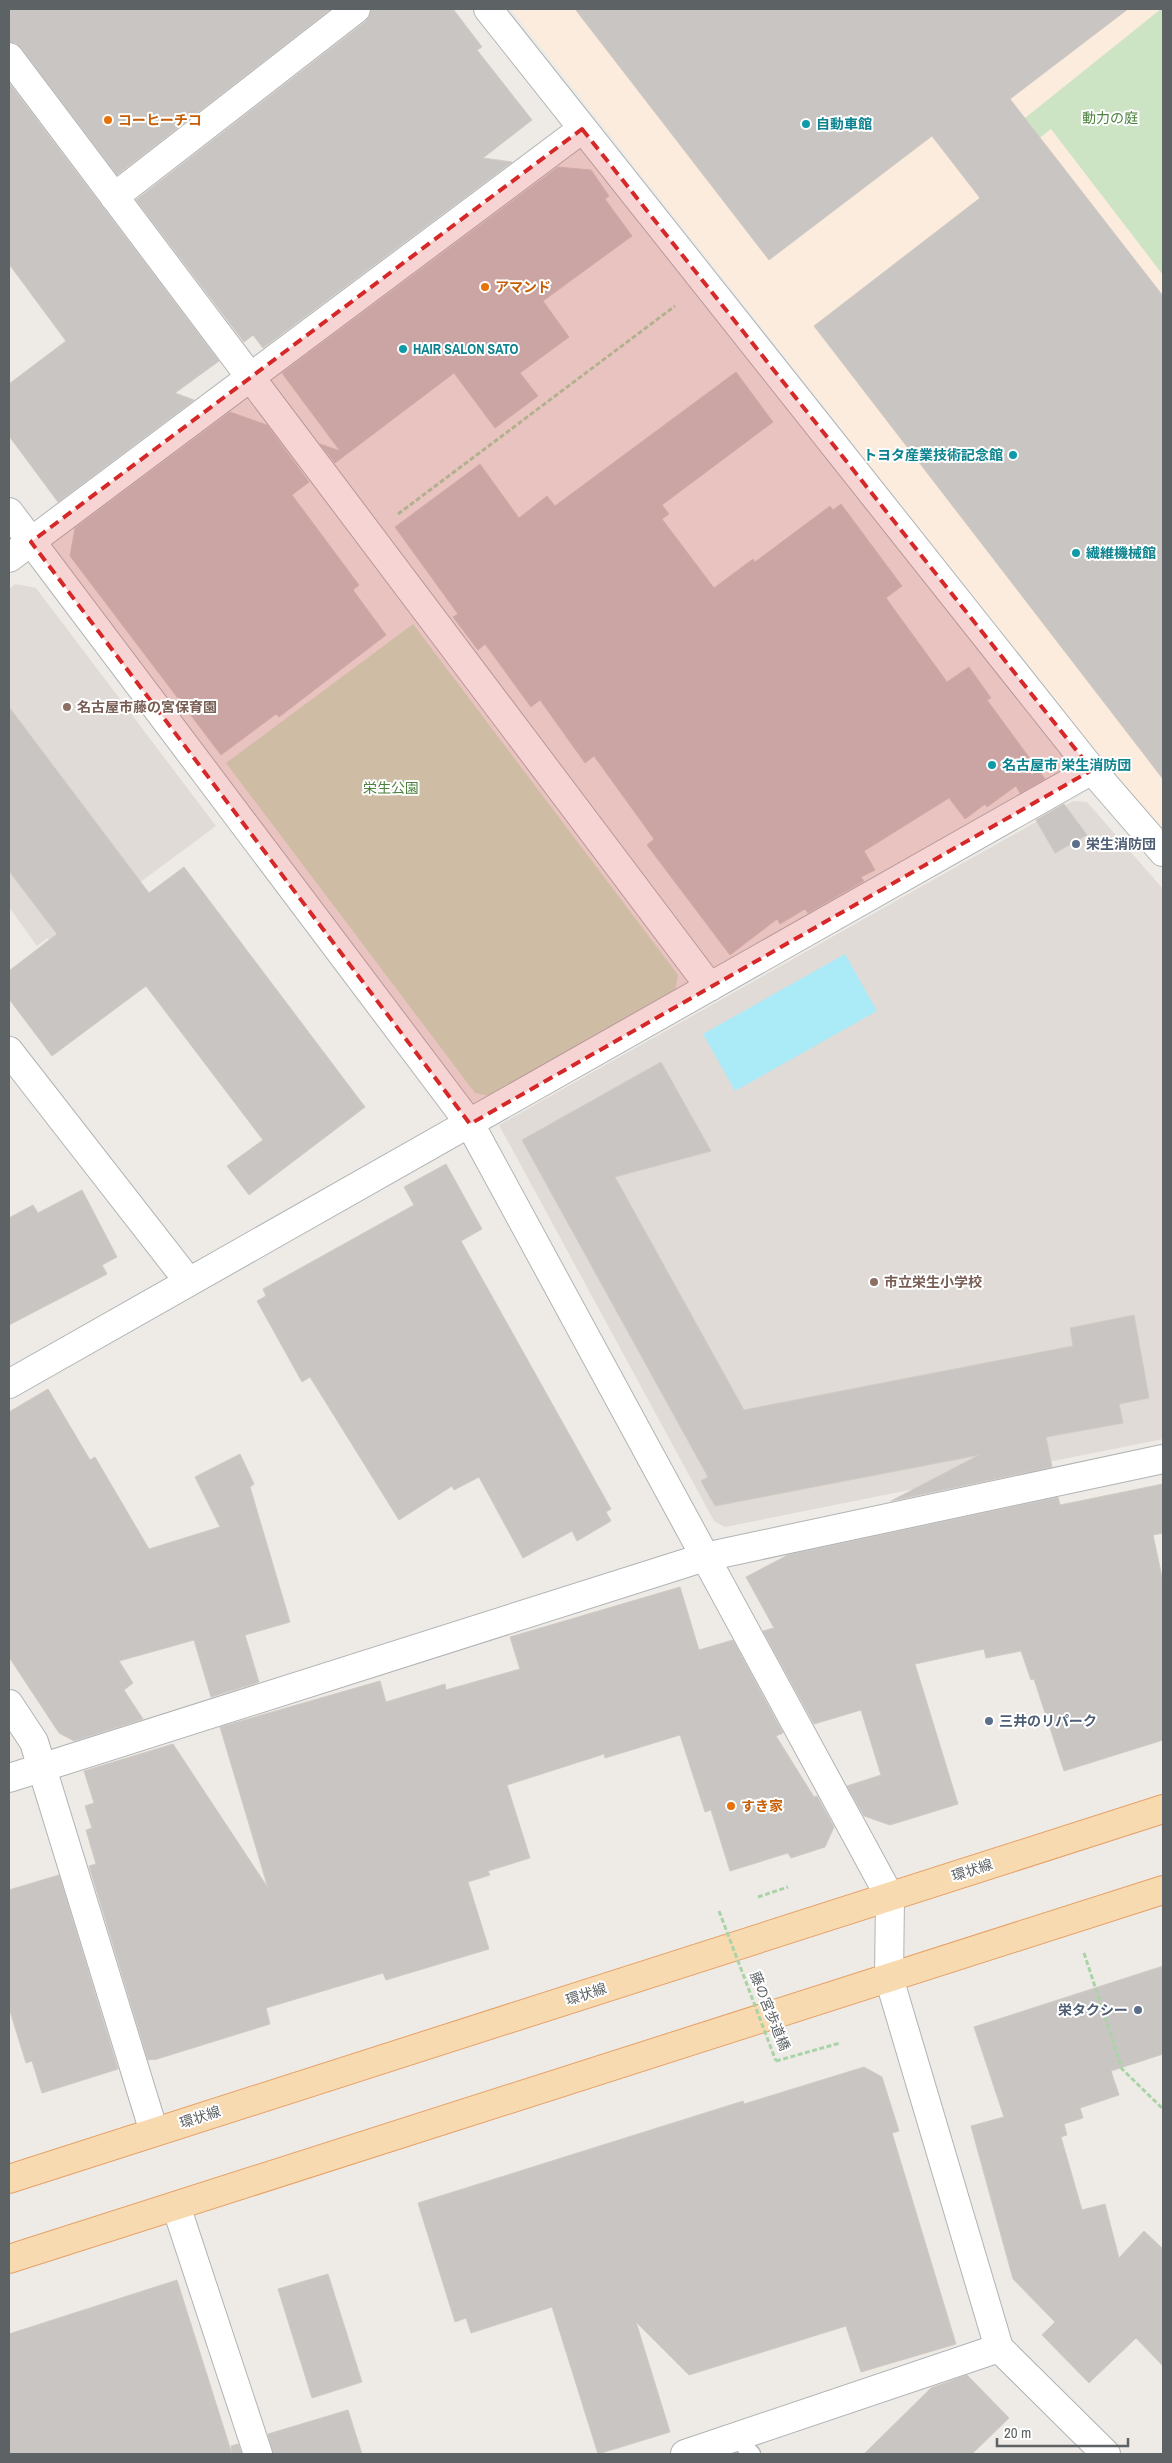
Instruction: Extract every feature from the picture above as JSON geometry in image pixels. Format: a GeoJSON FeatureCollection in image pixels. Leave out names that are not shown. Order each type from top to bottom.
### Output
{"type":"FeatureCollection","features":[{"type":"Feature","properties":{"kind":"main road","name":"環状線"},"geometry":{"type":"LineString","coordinates":[[9,2179],[1163,1809]]}},
{"type":"Feature","properties":{"kind":"main road"},"geometry":{"type":"LineString","coordinates":[[9,2259],[1163,1890]]}},
{"type":"Feature","properties":{"kind":"street"},"geometry":{"type":"LineString","coordinates":[[114,197],[356,9]]}},
{"type":"Feature","properties":{"kind":"street"},"geometry":{"type":"LineString","coordinates":[[488,9],[1092,770],[1163,852]]}},
{"type":"Feature","properties":{"kind":"street"},"geometry":{"type":"LineString","coordinates":[[9,57],[710,987]]}},
{"type":"Feature","properties":{"kind":"street"},"geometry":{"type":"LineString","coordinates":[[9,558],[582,129]]}},
{"type":"Feature","properties":{"kind":"street"},"geometry":{"type":"LineString","coordinates":[[9,512],[470,1124],[890,1897],[889,1978],[999,2348],[1106,2454]]}},
{"type":"Feature","properties":{"kind":"street"},"geometry":{"type":"LineString","coordinates":[[9,1384],[1092,770]]}},
{"type":"Feature","properties":{"kind":"street"},"geometry":{"type":"LineString","coordinates":[[9,1051],[189,1282]]}},
{"type":"Feature","properties":{"kind":"street"},"geometry":{"type":"LineString","coordinates":[[9,1778],[705,1557],[1163,1459]]}},
{"type":"Feature","properties":{"kind":"street"},"geometry":{"type":"LineString","coordinates":[[9,1704],[34,1742],[154,2132]]}},
{"type":"Feature","properties":{"kind":"street"},"geometry":{"type":"LineString","coordinates":[[176,2206],[258,2454]]}},
{"type":"Feature","properties":{"kind":"street"},"geometry":{"type":"LineString","coordinates":[[685,2454],[744,2446],[999,2348]]}},
{"type":"Feature","properties":{"kind":"path"},"geometry":{"type":"LineString","coordinates":[[370,535],[705,283]]}},
{"type":"Feature","properties":{"kind":"path","name":"藤の宮歩道橋"},"geometry":{"type":"LineString","coordinates":[[718,1911],[776,2061],[840,2043]]}},
{"type":"Feature","properties":{"kind":"path"},"geometry":{"type":"LineString","coordinates":[[1073,1920],[1122,2069],[1163,2108]]}},
{"type":"Feature","properties":{"kind":"highlighted area"},"geometry":{"type":"Polygon","coordinates":[[[582,129],[1092,770],[470,1124],[31,542],[582,129]]]}},
{"type":"Feature","properties":{"kind":"shaded area","name":"トヨタ産業技術記念館"},"geometry":{"type":"Polygon","coordinates":[[[511,9],[1163,9],[1163,830],[1101,759],[511,9]]]}},
{"type":"Feature","properties":{"kind":"shaded area","name":"名古屋市藤の宮保育園"},"geometry":{"type":"Polygon","coordinates":[[[15,584],[36,588],[216,826],[54,946],[47,938],[37,946],[9,907],[9,589],[15,584]]]}},
{"type":"Feature","properties":{"kind":"shaded area","name":"市立栄生小学校"},"geometry":{"type":"Polygon","coordinates":[[[1073,801],[1087,802],[1163,889],[1163,1439],[725,1527],[714,1521],[499,1125],[1073,801]]]}},
{"type":"Feature","properties":{"kind":"green space","name":"動力の庭"},"geometry":{"type":"Polygon","coordinates":[[[1163,9],[1163,275],[1051,129],[1019,154],[1005,134],[1163,9]]]}},
{"type":"Feature","properties":{"kind":"green space","name":"栄生公園"},"geometry":{"type":"Polygon","coordinates":[[[413,624],[678,975],[675,992],[489,1096],[475,1093],[226,763],[413,624]]]}},
{"type":"Feature","properties":{"kind":"water"},"geometry":{"type":"Polygon","coordinates":[[[845,954],[877,1011],[735,1091],[703,1034],[845,954]]]}},
{"type":"Feature","properties":{"kind":"building"},"geometry":{"type":"Polygon","coordinates":[[[9,9],[331,9],[117,175],[21,48],[16,43],[9,42],[9,9]]]}},
{"type":"Feature","properties":{"kind":"building"},"geometry":{"type":"Polygon","coordinates":[[[371,9],[453,9],[482,47],[477,50],[532,120],[483,158],[512,162],[263,348],[253,335],[244,342],[136,200],[366,21],[371,9]]]}},
{"type":"Feature","properties":{"kind":"building","name":"トヨタ産業技術記念館"},"geometry":{"type":"Polygon","coordinates":[[[575,9],[1128,9],[1010,99],[1163,296],[1163,779],[814,326],[980,198],[932,136],[769,260],[575,9]]]}},
{"type":"Feature","properties":{"kind":"building"},"geometry":{"type":"Polygon","coordinates":[[[9,83],[219,361],[175,393],[194,400],[58,502],[9,436],[9,384],[66,341],[9,264],[9,83]]]}},
{"type":"Feature","properties":{"kind":"building"},"geometry":{"type":"Polygon","coordinates":[[[558,167],[591,170],[609,196],[605,199],[632,236],[543,301],[569,337],[520,373],[538,396],[495,428],[454,373],[335,463],[320,444],[340,451],[282,373],[558,167]]]}},
{"type":"Feature","properties":{"kind":"building"},"geometry":{"type":"Polygon","coordinates":[[[736,372],[773,422],[662,505],[669,514],[662,519],[714,588],[753,559],[755,562],[830,506],[833,510],[841,504],[902,586],[886,598],[947,682],[969,667],[991,698],[987,700],[1045,779],[1020,793],[1016,786],[987,807],[985,804],[965,819],[949,798],[864,851],[875,870],[861,877],[864,881],[808,913],[805,909],[780,924],[777,919],[730,955],[647,845],[654,839],[594,756],[585,763],[540,700],[531,707],[485,644],[478,650],[453,617],[458,614],[395,527],[480,464],[519,518],[547,496],[555,506],[736,372]]]}},
{"type":"Feature","properties":{"kind":"building"},"geometry":{"type":"Polygon","coordinates":[[[230,412],[267,425],[309,482],[292,495],[359,585],[353,590],[386,635],[279,717],[276,714],[221,755],[70,556],[75,528],[230,412]]]}},
{"type":"Feature","properties":{"kind":"building"},"geometry":{"type":"Polygon","coordinates":[[[9,707],[149,893],[184,867],[365,1107],[249,1195],[227,1166],[263,1140],[146,986],[52,1056],[9,999],[9,971],[57,934],[9,871],[9,707]]]}},
{"type":"Feature","properties":{"kind":"building"},"geometry":{"type":"Polygon","coordinates":[[[1064,804],[1087,835],[1055,853],[1036,820],[1064,804]]]}},
{"type":"Feature","properties":{"kind":"building"},"geometry":{"type":"Polygon","coordinates":[[[661,1062],[711,1151],[615,1177],[744,1410],[1073,1346],[1070,1328],[1134,1315],[1149,1398],[1119,1404],[1123,1423],[1046,1437],[1052,1467],[891,1501],[979,1455],[715,1506],[701,1481],[708,1477],[522,1140],[661,1062]]]}},
{"type":"Feature","properties":{"kind":"building"},"geometry":{"type":"Polygon","coordinates":[[[446,1164],[482,1229],[461,1241],[611,1509],[606,1512],[611,1521],[577,1541],[572,1531],[523,1558],[479,1477],[454,1490],[452,1486],[399,1520],[310,1377],[302,1382],[257,1301],[266,1296],[263,1289],[414,1205],[404,1187],[446,1164]]]}},
{"type":"Feature","properties":{"kind":"building"},"geometry":{"type":"Polygon","coordinates":[[[82,1190],[117,1257],[102,1265],[107,1274],[9,1325],[9,1218],[33,1205],[38,1213],[82,1190]]]}},
{"type":"Feature","properties":{"kind":"building"},"geometry":{"type":"Polygon","coordinates":[[[48,1389],[90,1460],[95,1457],[149,1549],[220,1527],[195,1477],[240,1454],[254,1484],[250,1487],[290,1622],[245,1635],[259,1682],[211,1697],[194,1640],[119,1661],[133,1683],[124,1690],[143,1719],[74,1741],[59,1733],[9,1657],[9,1412],[48,1389]]]}},
{"type":"Feature","properties":{"kind":"building"},"geometry":{"type":"Polygon","coordinates":[[[1163,1484],[1163,1533],[1153,1535],[1163,1582],[1163,1740],[1064,1771],[1034,1679],[1031,1680],[1021,1651],[986,1658],[984,1649],[915,1664],[958,1804],[890,1825],[864,1816],[847,1786],[881,1775],[861,1710],[814,1724],[763,1631],[774,1628],[746,1577],[788,1555],[1058,1497],[1060,1505],[1163,1484]]]}},
{"type":"Feature","properties":{"kind":"building"},"geometry":{"type":"Polygon","coordinates":[[[680,1587],[699,1650],[733,1640],[783,1733],[776,1736],[814,1797],[817,1796],[834,1827],[825,1847],[791,1858],[788,1853],[730,1871],[711,1810],[705,1812],[680,1735],[605,1758],[604,1754],[507,1785],[530,1858],[488,1871],[490,1875],[468,1882],[489,1949],[386,1980],[383,1973],[266,2008],[270,2024],[154,2060],[148,2060],[89,1866],[96,1864],[86,1830],[92,1828],[85,1806],[94,1803],[84,1771],[173,1744],[268,1888],[220,1727],[380,1681],[386,1702],[445,1684],[446,1690],[520,1669],[510,1637],[680,1587]]]}},
{"type":"Feature","properties":{"kind":"building"},"geometry":{"type":"Polygon","coordinates":[[[59,1875],[118,2069],[42,2093],[32,2061],[26,2063],[9,2008],[9,1890],[59,1875]]]}},
{"type":"Feature","properties":{"kind":"building"},"geometry":{"type":"Polygon","coordinates":[[[1163,1966],[1163,2054],[1111,2071],[1119,2095],[1080,2108],[1083,2118],[1064,2124],[1067,2135],[1061,2137],[1082,2210],[1105,2204],[1119,2258],[1144,2231],[1163,2249],[1163,2366],[1136,2338],[1089,2383],[1042,2335],[1055,2322],[1013,2279],[971,2126],[1004,2117],[974,2027],[1163,1966]]]}},
{"type":"Feature","properties":{"kind":"building"},"geometry":{"type":"Polygon","coordinates":[[[864,2067],[882,2077],[899,2131],[892,2133],[956,2344],[861,2372],[846,2326],[689,2375],[636,2322],[670,2432],[598,2454],[552,2307],[471,2333],[466,2318],[455,2322],[418,2203],[743,2101],[744,2104],[864,2067]]]}},
{"type":"Feature","properties":{"kind":"building"},"geometry":{"type":"Polygon","coordinates":[[[328,2274],[362,2382],[312,2398],[278,2289],[328,2274]]]}},
{"type":"Feature","properties":{"kind":"building"},"geometry":{"type":"Polygon","coordinates":[[[177,2280],[232,2454],[9,2454],[9,2334],[177,2280]]]}},
{"type":"Feature","properties":{"kind":"building"},"geometry":{"type":"Polygon","coordinates":[[[967,2375],[1009,2418],[972,2454],[864,2454],[931,2388],[967,2375]]]}},
{"type":"Feature","properties":{"kind":"building"},"geometry":{"type":"Polygon","coordinates":[[[348,2410],[362,2454],[273,2454],[268,2434],[348,2410]]]}},
{"type":"Feature","properties":{"kind":"building"},"geometry":{"type":"Polygon","coordinates":[[[238,2444],[242,2454],[232,2454],[231,2446],[238,2444]]]}},
{"type":"Feature","properties":{"kind":"place","name":"コーヒーチコ"},"geometry":{"type":"Point","coordinates":[108,120]}},
{"type":"Feature","properties":{"kind":"place","name":"自動車館"},"geometry":{"type":"Point","coordinates":[806,124]}},
{"type":"Feature","properties":{"kind":"place","name":"アマンド"},"geometry":{"type":"Point","coordinates":[485,287]}},
{"type":"Feature","properties":{"kind":"place","name":"HAIR SALON SATO"},"geometry":{"type":"Point","coordinates":[403,349]}},
{"type":"Feature","properties":{"kind":"place","name":"トヨタ産業技術記念館"},"geometry":{"type":"Point","coordinates":[1013,455]}},
{"type":"Feature","properties":{"kind":"place","name":"繊維機械館"},"geometry":{"type":"Point","coordinates":[1076,553]}},
{"type":"Feature","properties":{"kind":"place","name":"名古屋市藤の宮保育園"},"geometry":{"type":"Point","coordinates":[67,707]}},
{"type":"Feature","properties":{"kind":"place","name":"名古屋市 栄生消防団"},"geometry":{"type":"Point","coordinates":[992,765]}},
{"type":"Feature","properties":{"kind":"place","name":"栄生消防団"},"geometry":{"type":"Point","coordinates":[1076,844]}},
{"type":"Feature","properties":{"kind":"place","name":"市立栄生小学校"},"geometry":{"type":"Point","coordinates":[874,1282]}},
{"type":"Feature","properties":{"kind":"place","name":"三井のリパーク"},"geometry":{"type":"Point","coordinates":[989,1721]}},
{"type":"Feature","properties":{"kind":"place","name":"すき家"},"geometry":{"type":"Point","coordinates":[731,1806]}},
{"type":"Feature","properties":{"kind":"place","name":"栄タクシー"},"geometry":{"type":"Point","coordinates":[1138,2010]}}]}
